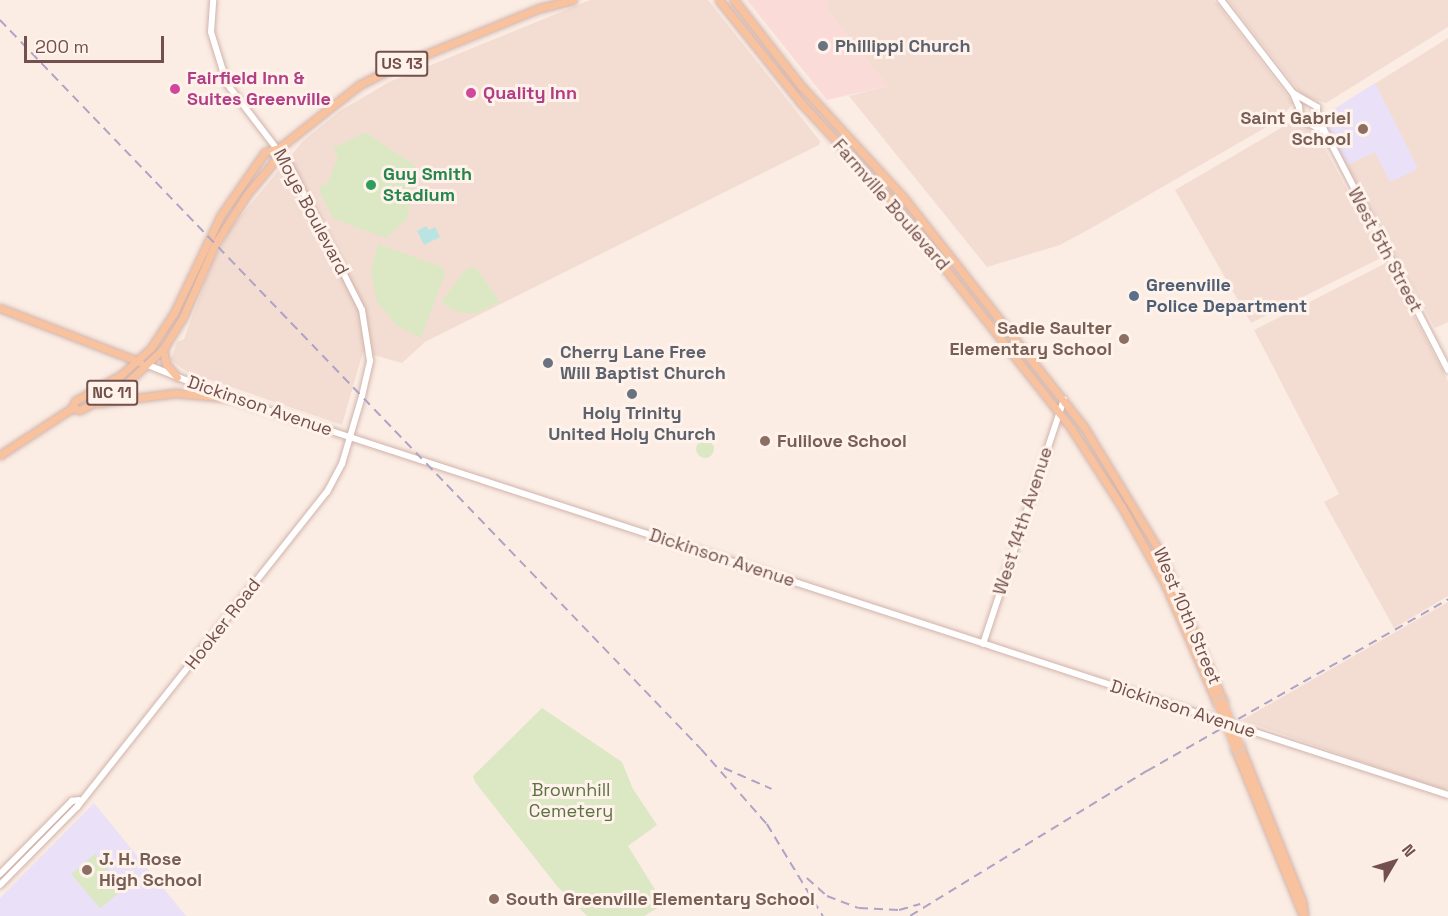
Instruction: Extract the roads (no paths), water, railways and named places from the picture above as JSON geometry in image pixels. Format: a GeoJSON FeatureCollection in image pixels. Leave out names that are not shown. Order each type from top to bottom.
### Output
{"type":"FeatureCollection","features":[{"type":"Feature","properties":{"kind":"main road","name":"Moye Boulevard"},"geometry":{"type":"LineString","coordinates":[[213,0],[211,32],[227,84],[279,148],[366,323],[370,361],[350,437]]}},
{"type":"Feature","properties":{"kind":"main road","name":"US 13"},"geometry":{"type":"LineString","coordinates":[[540,8],[547,0]]}},
{"type":"Feature","properties":{"kind":"main road","name":"US 13"},"geometry":{"type":"LineString","coordinates":[[138,362],[174,314],[195,263],[231,197],[266,153],[279,148],[322,111],[360,85],[540,8],[552,8],[573,0]]}},
{"type":"Feature","properties":{"kind":"main road","name":"Farmville Boulevard"},"geometry":{"type":"LineString","coordinates":[[719,0],[802,104],[891,201],[1060,413]]}},
{"type":"Feature","properties":{"kind":"main road","name":"Farmville Boulevard"},"geometry":{"type":"LineString","coordinates":[[734,0],[801,86],[903,197],[1064,399]]}},
{"type":"Feature","properties":{"kind":"main road"},"geometry":{"type":"LineString","coordinates":[[1221,0],[1293,93],[1299,107],[1300,118],[1310,121],[1317,116],[1315,105],[1293,93]]}},
{"type":"Feature","properties":{"kind":"main road"},"geometry":{"type":"LineString","coordinates":[[1299,107],[1306,102]]}},
{"type":"Feature","properties":{"kind":"main road","name":"West 5th Street"},"geometry":{"type":"LineString","coordinates":[[1317,116],[1322,131],[1448,370]]}},
{"type":"Feature","properties":{"kind":"main road","name":"West 5th Street"},"geometry":{"type":"LineString","coordinates":[[1310,121],[1322,131]]}},
{"type":"Feature","properties":{"kind":"main road","name":"US 13"},"geometry":{"type":"LineString","coordinates":[[148,365],[163,349],[183,317],[215,244],[247,194],[273,163],[279,148]]}},
{"type":"Feature","properties":{"kind":"main road","name":"Dickinson Avenue"},"geometry":{"type":"LineString","coordinates":[[0,308],[230,398],[1448,795]]}},
{"type":"Feature","properties":{"kind":"main road"},"geometry":{"type":"LineString","coordinates":[[163,349],[167,366],[177,377]]}},
{"type":"Feature","properties":{"kind":"main road","name":"NC 11"},"geometry":{"type":"LineString","coordinates":[[0,454],[72,408],[75,401],[138,362]]}},
{"type":"Feature","properties":{"kind":"main road","name":"NC 11"},"geometry":{"type":"LineString","coordinates":[[72,408],[77,411],[92,404],[148,365]]}},
{"type":"Feature","properties":{"kind":"main road"},"geometry":{"type":"LineString","coordinates":[[92,404],[175,393],[230,398]]}},
{"type":"Feature","properties":{"kind":"main road","name":"West 14th Avenue"},"geometry":{"type":"LineString","coordinates":[[983,644],[1064,399]]}},
{"type":"Feature","properties":{"kind":"main road","name":"West 10th Street"},"geometry":{"type":"LineString","coordinates":[[1064,399],[1121,482],[1160,552],[1303,916]]}},
{"type":"Feature","properties":{"kind":"main road","name":"West 10th Street"},"geometry":{"type":"LineString","coordinates":[[1060,413],[1117,499],[1153,562],[1220,702]]}},
{"type":"Feature","properties":{"kind":"main road","name":"Hooker Road"},"geometry":{"type":"LineString","coordinates":[[0,885],[77,807],[79,800],[327,492],[350,437]]}},
{"type":"Feature","properties":{"kind":"main road","name":"Hooker Road"},"geometry":{"type":"LineString","coordinates":[[0,874],[72,801],[79,800]]}},
{"type":"Feature","properties":{"kind":"water"},"geometry":{"type":"Polygon","coordinates":[[[426,226],[429,230],[435,227],[440,237],[424,245],[417,231],[426,226]]]}},
{"type":"Feature","properties":{"kind":"railway"},"geometry":{"type":"LineString","coordinates":[[0,20],[701,749],[767,824],[823,916]]}},
{"type":"Feature","properties":{"kind":"railway"},"geometry":{"type":"LineString","coordinates":[[910,916],[1147,771],[1448,599]]}},
{"type":"Feature","properties":{"kind":"railway"},"geometry":{"type":"LineString","coordinates":[[724,768],[772,789]]}},
{"type":"Feature","properties":{"kind":"railway"},"geometry":{"type":"LineString","coordinates":[[807,878],[827,896],[859,908],[899,910],[920,904]]}},
{"type":"Feature","properties":{"kind":"place","name":"Phillippi Church"},"geometry":{"type":"Point","coordinates":[823,46]}},
{"type":"Feature","properties":{"kind":"place","name":"Fairfield Inn & Suites Greenville"},"geometry":{"type":"Point","coordinates":[175,89]}},
{"type":"Feature","properties":{"kind":"place","name":"Quality Inn"},"geometry":{"type":"Point","coordinates":[471,93]}},
{"type":"Feature","properties":{"kind":"place","name":"Saint Gabriel School"},"geometry":{"type":"Point","coordinates":[1363,129]}},
{"type":"Feature","properties":{"kind":"place","name":"Guy Smith Stadium"},"geometry":{"type":"Point","coordinates":[371,185]}},
{"type":"Feature","properties":{"kind":"place","name":"Greenville Police Department"},"geometry":{"type":"Point","coordinates":[1134,296]}},
{"type":"Feature","properties":{"kind":"place","name":"Sadie Saulter Elementary School"},"geometry":{"type":"Point","coordinates":[1124,339]}},
{"type":"Feature","properties":{"kind":"place","name":"Cherry Lane Free Will Baptist Church"},"geometry":{"type":"Point","coordinates":[548,363]}},
{"type":"Feature","properties":{"kind":"place","name":"Holy Trinity United Holy Church"},"geometry":{"type":"Point","coordinates":[632,394]}},
{"type":"Feature","properties":{"kind":"place","name":"Fulilove School"},"geometry":{"type":"Point","coordinates":[765,441]}},
{"type":"Feature","properties":{"kind":"place","name":"J. H. Rose High School"},"geometry":{"type":"Point","coordinates":[87,870]}},
{"type":"Feature","properties":{"kind":"place","name":"South Greenville Elementary School"},"geometry":{"type":"Point","coordinates":[494,899]}},
{"type":"Feature","properties":{"kind":"park label","name":"Brownhill Cemetery"},"geometry":{"type":"Point","coordinates":[571,801]}}]}
